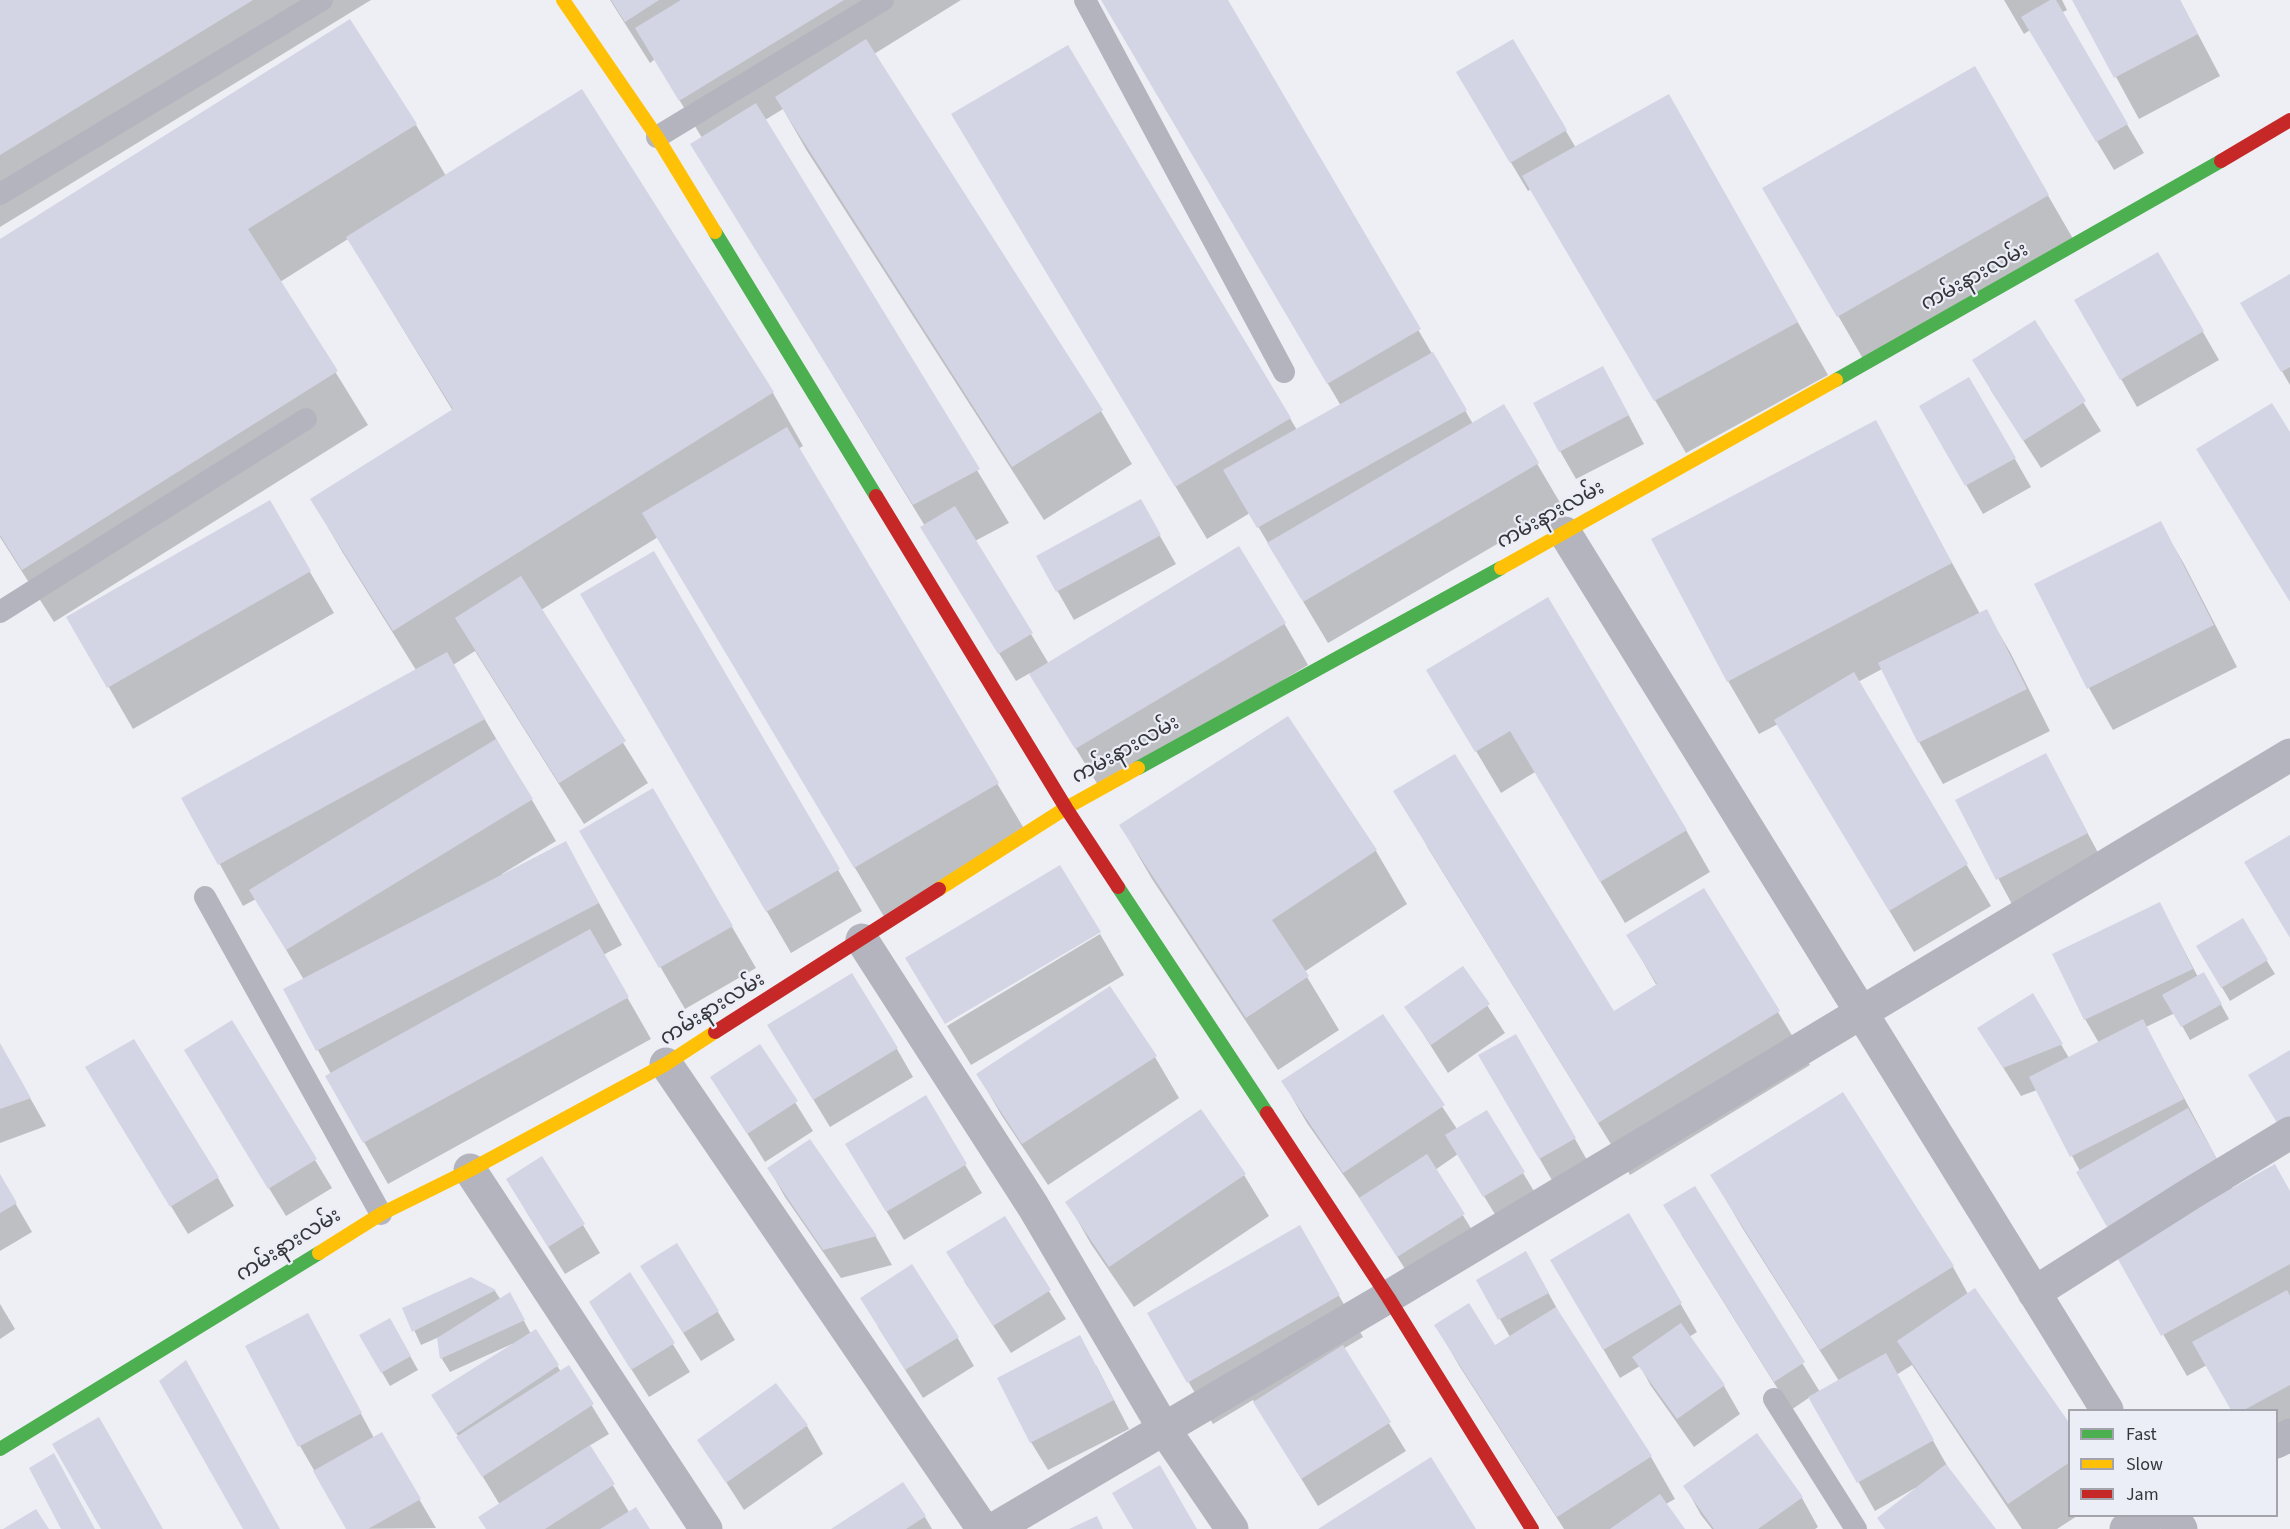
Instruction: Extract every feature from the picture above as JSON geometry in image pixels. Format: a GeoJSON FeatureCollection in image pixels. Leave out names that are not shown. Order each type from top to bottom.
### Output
{"type":"FeatureCollection","features":[{"type":"Feature","properties":{"kind":"street"},"geometry":{"type":"LineString","coordinates":[[563,0],[657,137],[1066,808],[1388,1297],[1532,1529]]}},
{"type":"Feature","properties":{"kind":"street","name":"ကမ်းနားလမ်း"},"geometry":{"type":"LineString","coordinates":[[0,1449],[381,1214],[470,1170],[666,1064],[1066,808],[1565,533],[2104,229],[2290,120]]}},
{"type":"Feature","properties":{"kind":"street"},"geometry":{"type":"LineString","coordinates":[[1565,533],[1860,1014],[2106,1409]]}},
{"type":"Feature","properties":{"kind":"street"},"geometry":{"type":"LineString","coordinates":[[994,1529],[1388,1297],[2290,755]]}},
{"type":"Feature","properties":{"kind":"street"},"geometry":{"type":"LineString","coordinates":[[862,940],[1033,1206],[1164,1429],[1232,1529]]}},
{"type":"Feature","properties":{"kind":"street"},"geometry":{"type":"LineString","coordinates":[[666,1064],[983,1529]]}},
{"type":"Feature","properties":{"kind":"street"},"geometry":{"type":"LineString","coordinates":[[2034,1293],[2290,1133]]}},
{"type":"Feature","properties":{"kind":"street"},"geometry":{"type":"LineString","coordinates":[[470,1170],[706,1529]]}},
{"type":"Feature","properties":{"kind":"street"},"geometry":{"type":"LineString","coordinates":[[2126,1529],[2147,1517]]}},
{"type":"Feature","properties":{"kind":"lane"},"geometry":{"type":"LineString","coordinates":[[0,194],[322,0]]}},
{"type":"Feature","properties":{"kind":"lane"},"geometry":{"type":"LineString","coordinates":[[657,137],[883,0]]}},
{"type":"Feature","properties":{"kind":"lane"},"geometry":{"type":"LineString","coordinates":[[1085,0],[1284,372]]}},
{"type":"Feature","properties":{"kind":"lane"},"geometry":{"type":"LineString","coordinates":[[0,612],[306,419]]}},
{"type":"Feature","properties":{"kind":"lane"},"geometry":{"type":"LineString","coordinates":[[205,897],[381,1214]]}},
{"type":"Feature","properties":{"kind":"lane"},"geometry":{"type":"LineString","coordinates":[[1774,1400],[1856,1529]]}},
{"type":"Feature","properties":{"kind":"building"},"geometry":{"type":"Polygon","coordinates":[[[0,0],[253,0],[0,155],[0,0]]]}},
{"type":"Feature","properties":{"kind":"building"},"geometry":{"type":"Polygon","coordinates":[[[611,0],[659,0],[625,22],[611,0]]]}},
{"type":"Feature","properties":{"kind":"building"},"geometry":{"type":"Polygon","coordinates":[[[681,0],[844,0],[679,101],[635,28],[681,0]]]}},
{"type":"Feature","properties":{"kind":"building"},"geometry":{"type":"Polygon","coordinates":[[[1101,0],[1228,0],[1421,329],[1327,384],[1101,0]]]}},
{"type":"Feature","properties":{"kind":"building"},"geometry":{"type":"Polygon","coordinates":[[[2050,0],[2056,0],[2128,124],[2096,142],[2021,17],[2050,0]]]}},
{"type":"Feature","properties":{"kind":"building"},"geometry":{"type":"Polygon","coordinates":[[[2072,0],[2180,0],[2198,34],[2114,78],[2072,0]]]}},
{"type":"Feature","properties":{"kind":"building"},"geometry":{"type":"Polygon","coordinates":[[[350,19],[417,124],[248,229],[338,371],[22,570],[0,535],[0,239],[350,19]]]}},
{"type":"Feature","properties":{"kind":"building"},"geometry":{"type":"Polygon","coordinates":[[[866,39],[1103,410],[1012,467],[775,97],[866,39]]]}},
{"type":"Feature","properties":{"kind":"building"},"geometry":{"type":"Polygon","coordinates":[[[1513,39],[1567,130],[1510,163],[1456,72],[1513,39]]]}},
{"type":"Feature","properties":{"kind":"building"},"geometry":{"type":"Polygon","coordinates":[[[1068,45],[1291,418],[1175,487],[951,114],[1068,45]]]}},
{"type":"Feature","properties":{"kind":"building"},"geometry":{"type":"Polygon","coordinates":[[[1975,66],[2049,195],[1837,317],[1762,188],[1975,66]]]}},
{"type":"Feature","properties":{"kind":"building"},"geometry":{"type":"Polygon","coordinates":[[[582,89],[774,392],[393,631],[310,499],[453,409],[346,237],[582,89]]]}},
{"type":"Feature","properties":{"kind":"building"},"geometry":{"type":"Polygon","coordinates":[[[1669,94],[1798,322],[1654,401],[1522,176],[1669,94]]]}},
{"type":"Feature","properties":{"kind":"building"},"geometry":{"type":"Polygon","coordinates":[[[756,103],[980,469],[913,505],[690,144],[756,103]]]}},
{"type":"Feature","properties":{"kind":"building"},"geometry":{"type":"Polygon","coordinates":[[[2158,252],[2204,331],[2120,380],[2074,300],[2158,252]]]}},
{"type":"Feature","properties":{"kind":"building"},"geometry":{"type":"Polygon","coordinates":[[[2290,274],[2290,367],[2281,372],[2240,303],[2290,274]]]}},
{"type":"Feature","properties":{"kind":"building"},"geometry":{"type":"Polygon","coordinates":[[[2035,320],[2086,401],[2023,441],[1972,360],[2035,320]]]}},
{"type":"Feature","properties":{"kind":"building"},"geometry":{"type":"Polygon","coordinates":[[[1433,352],[1467,410],[1257,528],[1223,470],[1433,352]]]}},
{"type":"Feature","properties":{"kind":"building"},"geometry":{"type":"Polygon","coordinates":[[[1603,366],[1629,415],[1559,452],[1533,403],[1603,366]]]}},
{"type":"Feature","properties":{"kind":"building"},"geometry":{"type":"Polygon","coordinates":[[[1969,377],[2016,458],[1965,486],[1919,406],[1969,377]]]}},
{"type":"Feature","properties":{"kind":"building"},"geometry":{"type":"Polygon","coordinates":[[[2272,403],[2290,432],[2290,602],[2196,449],[2272,403]]]}},
{"type":"Feature","properties":{"kind":"building"},"geometry":{"type":"Polygon","coordinates":[[[1504,404],[1539,463],[1303,602],[1267,543],[1504,404]]]}},
{"type":"Feature","properties":{"kind":"building"},"geometry":{"type":"Polygon","coordinates":[[[1876,420],[1952,563],[1727,682],[1651,539],[1876,420]]]}},
{"type":"Feature","properties":{"kind":"building"},"geometry":{"type":"Polygon","coordinates":[[[787,427],[999,783],[854,868],[642,513],[787,427]]]}},
{"type":"Feature","properties":{"kind":"building"},"geometry":{"type":"Polygon","coordinates":[[[1141,499],[1161,535],[1056,592],[1036,556],[1141,499]]]}},
{"type":"Feature","properties":{"kind":"building"},"geometry":{"type":"Polygon","coordinates":[[[270,500],[311,571],[107,688],[66,617],[270,500]]]}},
{"type":"Feature","properties":{"kind":"building"},"geometry":{"type":"Polygon","coordinates":[[[955,506],[1033,633],[998,654],[920,527],[955,506]]]}},
{"type":"Feature","properties":{"kind":"building"},"geometry":{"type":"Polygon","coordinates":[[[2161,521],[2214,625],[2087,689],[2034,584],[2161,521]]]}},
{"type":"Feature","properties":{"kind":"building"},"geometry":{"type":"Polygon","coordinates":[[[1239,546],[1286,623],[1075,749],[1029,674],[1239,546]]]}},
{"type":"Feature","properties":{"kind":"building"},"geometry":{"type":"Polygon","coordinates":[[[654,551],[840,869],[766,912],[580,594],[654,551]]]}},
{"type":"Feature","properties":{"kind":"building"},"geometry":{"type":"Polygon","coordinates":[[[521,576],[626,741],[559,783],[455,618],[521,576]]]}},
{"type":"Feature","properties":{"kind":"building"},"geometry":{"type":"Polygon","coordinates":[[[1548,597],[1687,830],[1600,882],[1510,731],[1475,752],[1426,670],[1548,597]]]}},
{"type":"Feature","properties":{"kind":"building"},"geometry":{"type":"Polygon","coordinates":[[[1987,609],[2027,689],[1918,743],[1878,663],[1987,609]]]}},
{"type":"Feature","properties":{"kind":"building"},"geometry":{"type":"Polygon","coordinates":[[[447,652],[485,719],[218,865],[181,798],[447,652]]]}},
{"type":"Feature","properties":{"kind":"building"},"geometry":{"type":"Polygon","coordinates":[[[1854,672],[1968,864],[1889,911],[1774,720],[1854,672]]]}},
{"type":"Feature","properties":{"kind":"building"},"geometry":{"type":"Polygon","coordinates":[[[1288,716],[1377,850],[1272,920],[1309,976],[1246,1018],[1119,825],[1288,716]]]}},
{"type":"Feature","properties":{"kind":"building"},"geometry":{"type":"Polygon","coordinates":[[[496,739],[533,799],[286,950],[249,890],[496,739]]]}},
{"type":"Feature","properties":{"kind":"building"},"geometry":{"type":"Polygon","coordinates":[[[2046,753],[2088,833],[1996,880],[1955,800],[2046,753]]]}},
{"type":"Feature","properties":{"kind":"building"},"geometry":{"type":"Polygon","coordinates":[[[1455,754],[1614,1011],[1657,984],[1626,935],[1704,888],[1780,1011],[1598,1123],[1393,791],[1455,754]]]}},
{"type":"Feature","properties":{"kind":"building"},"geometry":{"type":"Polygon","coordinates":[[[653,788],[733,926],[659,968],[579,831],[653,788]]]}},
{"type":"Feature","properties":{"kind":"building"},"geometry":{"type":"Polygon","coordinates":[[[2290,835],[2290,938],[2244,862],[2290,835]]]}},
{"type":"Feature","properties":{"kind":"building"},"geometry":{"type":"Polygon","coordinates":[[[566,841],[599,903],[316,1051],[283,989],[566,841]]]}},
{"type":"Feature","properties":{"kind":"building"},"geometry":{"type":"Polygon","coordinates":[[[1060,865],[1101,932],[945,1024],[905,958],[1060,865]]]}},
{"type":"Feature","properties":{"kind":"building"},"geometry":{"type":"Polygon","coordinates":[[[2160,902],[2193,969],[2084,1020],[2052,954],[2160,902]]]}},
{"type":"Feature","properties":{"kind":"building"},"geometry":{"type":"Polygon","coordinates":[[[2243,918],[2268,960],[2221,988],[2196,946],[2243,918]]]}},
{"type":"Feature","properties":{"kind":"building"},"geometry":{"type":"Polygon","coordinates":[[[590,929],[629,997],[363,1143],[325,1076],[590,929]]]}},
{"type":"Feature","properties":{"kind":"building"},"geometry":{"type":"Polygon","coordinates":[[[1463,966],[1490,1004],[1431,1045],[1404,1007],[1463,966]]]}},
{"type":"Feature","properties":{"kind":"building"},"geometry":{"type":"Polygon","coordinates":[[[2204,972],[2222,1004],[2181,1027],[2162,995],[2204,972]]]}},
{"type":"Feature","properties":{"kind":"building"},"geometry":{"type":"Polygon","coordinates":[[[852,973],[898,1048],[813,1100],[767,1025],[852,973]]]}},
{"type":"Feature","properties":{"kind":"building"},"geometry":{"type":"Polygon","coordinates":[[[1110,986],[1157,1056],[1022,1144],[976,1074],[1110,986]]]}},
{"type":"Feature","properties":{"kind":"building"},"geometry":{"type":"Polygon","coordinates":[[[2033,993],[2063,1044],[2003,1068],[1977,1028],[2033,993]]]}},
{"type":"Feature","properties":{"kind":"building"},"geometry":{"type":"Polygon","coordinates":[[[1383,1014],[1445,1105],[1343,1173],[1281,1081],[1383,1014]]]}},
{"type":"Feature","properties":{"kind":"building"},"geometry":{"type":"Polygon","coordinates":[[[2143,1019],[2184,1099],[2070,1157],[2029,1077],[2143,1019]]]}},
{"type":"Feature","properties":{"kind":"building"},"geometry":{"type":"Polygon","coordinates":[[[232,1020],[317,1159],[268,1189],[184,1050],[232,1020]]]}},
{"type":"Feature","properties":{"kind":"building"},"geometry":{"type":"Polygon","coordinates":[[[1516,1034],[1576,1138],[1539,1159],[1478,1055],[1516,1034]]]}},
{"type":"Feature","properties":{"kind":"building"},"geometry":{"type":"Polygon","coordinates":[[[134,1039],[219,1177],[170,1207],[85,1067],[134,1039]]]}},
{"type":"Feature","properties":{"kind":"building"},"geometry":{"type":"Polygon","coordinates":[[[0,1043],[31,1098],[0,1109],[0,1043]]]}},
{"type":"Feature","properties":{"kind":"building"},"geometry":{"type":"Polygon","coordinates":[[[760,1044],[798,1101],[747,1134],[710,1077],[760,1044]]]}},
{"type":"Feature","properties":{"kind":"building"},"geometry":{"type":"Polygon","coordinates":[[[2290,1050],[2290,1126],[2282,1131],[2248,1075],[2290,1050]]]}},
{"type":"Feature","properties":{"kind":"building"},"geometry":{"type":"Polygon","coordinates":[[[1843,1092],[1954,1266],[1820,1350],[1710,1175],[1843,1092]]]}},
{"type":"Feature","properties":{"kind":"building"},"geometry":{"type":"Polygon","coordinates":[[[926,1095],[967,1164],[886,1212],[845,1144],[926,1095]]]}},
{"type":"Feature","properties":{"kind":"building"},"geometry":{"type":"Polygon","coordinates":[[[2188,1108],[2220,1164],[2107,1227],[2076,1172],[2188,1108]]]}},
{"type":"Feature","properties":{"kind":"building"},"geometry":{"type":"Polygon","coordinates":[[[1201,1109],[1246,1174],[1109,1267],[1065,1202],[1201,1109]]]}},
{"type":"Feature","properties":{"kind":"building"},"geometry":{"type":"Polygon","coordinates":[[[1487,1110],[1525,1172],[1483,1197],[1445,1135],[1487,1110]]]}},
{"type":"Feature","properties":{"kind":"building"},"geometry":{"type":"Polygon","coordinates":[[[810,1139],[877,1236],[823,1250],[767,1168],[810,1139]]]}},
{"type":"Feature","properties":{"kind":"building"},"geometry":{"type":"Polygon","coordinates":[[[1427,1154],[1465,1214],[1397,1257],[1359,1198],[1427,1154]]]}},
{"type":"Feature","properties":{"kind":"building"},"geometry":{"type":"Polygon","coordinates":[[[542,1156],[585,1224],[548,1247],[506,1179],[542,1156]]]}},
{"type":"Feature","properties":{"kind":"building"},"geometry":{"type":"Polygon","coordinates":[[[2275,1164],[2290,1191],[2290,1264],[2161,1336],[2115,1254],[2275,1164]]]}},
{"type":"Feature","properties":{"kind":"building"},"geometry":{"type":"Polygon","coordinates":[[[0,1174],[17,1203],[0,1213],[0,1174]]]}},
{"type":"Feature","properties":{"kind":"building"},"geometry":{"type":"Polygon","coordinates":[[[1695,1186],[1805,1362],[1774,1382],[1663,1205],[1695,1186]]]}},
{"type":"Feature","properties":{"kind":"building"},"geometry":{"type":"Polygon","coordinates":[[[1629,1213],[1682,1303],[1603,1350],[1550,1260],[1629,1213]]]}},
{"type":"Feature","properties":{"kind":"building"},"geometry":{"type":"Polygon","coordinates":[[[1005,1216],[1051,1290],[993,1326],[946,1252],[1005,1216]]]}},
{"type":"Feature","properties":{"kind":"building"},"geometry":{"type":"Polygon","coordinates":[[[1300,1225],[1340,1295],[1187,1383],[1147,1313],[1300,1225]]]}},
{"type":"Feature","properties":{"kind":"building"},"geometry":{"type":"Polygon","coordinates":[[[677,1243],[719,1311],[683,1333],[640,1266],[677,1243]]]}},
{"type":"Feature","properties":{"kind":"building"},"geometry":{"type":"Polygon","coordinates":[[[1526,1251],[1549,1293],[1498,1320],[1476,1280],[1526,1251]]]}},
{"type":"Feature","properties":{"kind":"building"},"geometry":{"type":"Polygon","coordinates":[[[912,1264],[959,1337],[905,1370],[860,1298],[912,1264]]]}},
{"type":"Feature","properties":{"kind":"building"},"geometry":{"type":"Polygon","coordinates":[[[630,1272],[675,1343],[631,1370],[589,1302],[630,1272]]]}},
{"type":"Feature","properties":{"kind":"building"},"geometry":{"type":"Polygon","coordinates":[[[471,1277],[496,1290],[412,1332],[402,1308],[471,1277]]]}},
{"type":"Feature","properties":{"kind":"building"},"geometry":{"type":"Polygon","coordinates":[[[1975,1288],[2068,1421],[2068,1463],[2008,1504],[1897,1341],[1975,1288]]]}},
{"type":"Feature","properties":{"kind":"building"},"geometry":{"type":"Polygon","coordinates":[[[2287,1290],[2290,1296],[2290,1385],[2246,1409],[2230,1409],[2192,1342],[2287,1290]]]}},
{"type":"Feature","properties":{"kind":"building"},"geometry":{"type":"Polygon","coordinates":[[[510,1292],[525,1320],[440,1359],[437,1338],[510,1292]]]}},
{"type":"Feature","properties":{"kind":"building"},"geometry":{"type":"Polygon","coordinates":[[[1469,1303],[1495,1345],[1556,1307],[1652,1456],[1557,1517],[1434,1325],[1469,1303]]]}},
{"type":"Feature","properties":{"kind":"building"},"geometry":{"type":"Polygon","coordinates":[[[308,1313],[362,1413],[298,1447],[245,1346],[308,1313]]]}},
{"type":"Feature","properties":{"kind":"building"},"geometry":{"type":"Polygon","coordinates":[[[390,1318],[411,1356],[381,1373],[359,1335],[390,1318]]]}},
{"type":"Feature","properties":{"kind":"building"},"geometry":{"type":"Polygon","coordinates":[[[1681,1323],[1725,1385],[1677,1419],[1632,1357],[1681,1323]]]}},
{"type":"Feature","properties":{"kind":"building"},"geometry":{"type":"Polygon","coordinates":[[[536,1329],[559,1365],[456,1434],[431,1395],[536,1329]]]}},
{"type":"Feature","properties":{"kind":"building"},"geometry":{"type":"Polygon","coordinates":[[[1080,1335],[1114,1400],[1030,1443],[997,1378],[1080,1335]]]}},
{"type":"Feature","properties":{"kind":"building"},"geometry":{"type":"Polygon","coordinates":[[[1343,1345],[1391,1422],[1301,1479],[1253,1402],[1343,1345]]]}},
{"type":"Feature","properties":{"kind":"building"},"geometry":{"type":"Polygon","coordinates":[[[1886,1353],[1934,1440],[1857,1483],[1808,1397],[1886,1353]]]}},
{"type":"Feature","properties":{"kind":"building"},"geometry":{"type":"Polygon","coordinates":[[[186,1360],[280,1529],[243,1529],[159,1381],[186,1360]]]}},
{"type":"Feature","properties":{"kind":"building"},"geometry":{"type":"Polygon","coordinates":[[[569,1365],[594,1404],[482,1477],[456,1437],[569,1365]]]}},
{"type":"Feature","properties":{"kind":"building"},"geometry":{"type":"Polygon","coordinates":[[[776,1383],[808,1425],[726,1483],[697,1440],[776,1383]]]}},
{"type":"Feature","properties":{"kind":"building"},"geometry":{"type":"Polygon","coordinates":[[[99,1417],[163,1529],[101,1529],[52,1444],[99,1417]]]}},
{"type":"Feature","properties":{"kind":"building"},"geometry":{"type":"Polygon","coordinates":[[[382,1432],[421,1499],[368,1529],[346,1529],[313,1471],[382,1432]]]}},
{"type":"Feature","properties":{"kind":"building"},"geometry":{"type":"Polygon","coordinates":[[[1757,1433],[1803,1497],[1758,1529],[1714,1529],[1683,1486],[1757,1433]]]}},
{"type":"Feature","properties":{"kind":"building"},"geometry":{"type":"Polygon","coordinates":[[[590,1445],[615,1484],[545,1529],[486,1529],[478,1517],[590,1445]]]}},
{"type":"Feature","properties":{"kind":"building"},"geometry":{"type":"Polygon","coordinates":[[[54,1453],[95,1529],[61,1529],[29,1468],[54,1453]]]}},
{"type":"Feature","properties":{"kind":"building"},"geometry":{"type":"Polygon","coordinates":[[[1431,1457],[1476,1529],[1318,1529],[1431,1457]]]}},
{"type":"Feature","properties":{"kind":"building"},"geometry":{"type":"Polygon","coordinates":[[[1946,1464],[1996,1529],[1885,1529],[1877,1518],[1946,1464]]]}},
{"type":"Feature","properties":{"kind":"building"},"geometry":{"type":"Polygon","coordinates":[[[1160,1465],[1197,1529],[1133,1529],[1112,1493],[1160,1465]]]}},
{"type":"Feature","properties":{"kind":"building"},"geometry":{"type":"Polygon","coordinates":[[[903,1482],[926,1516],[906,1529],[831,1529],[903,1482]]]}},
{"type":"Feature","properties":{"kind":"building"},"geometry":{"type":"Polygon","coordinates":[[[1660,1494],[1685,1529],[1610,1529],[1660,1494]]]}},
{"type":"Feature","properties":{"kind":"building"},"geometry":{"type":"Polygon","coordinates":[[[636,1507],[650,1529],[600,1529],[636,1507]]]}},
{"type":"Feature","properties":{"kind":"building"},"geometry":{"type":"Polygon","coordinates":[[[36,1509],[49,1529],[3,1529],[36,1509]]]}},
{"type":"Feature","properties":{"kind":"building"},"geometry":{"type":"Polygon","coordinates":[[[1097,1516],[1103,1529],[1069,1529],[1097,1516]]]}},
{"type":"Feature","properties":{"kind":"traffic: fast"},"geometry":{"type":"LineString","coordinates":[[1836,380],[2221,161]]}},
{"type":"Feature","properties":{"kind":"traffic: fast"},"geometry":{"type":"LineString","coordinates":[[715,232],[876,496]]}},
{"type":"Feature","properties":{"kind":"traffic: fast"},"geometry":{"type":"LineString","coordinates":[[1138,768],[1501,568]]}},
{"type":"Feature","properties":{"kind":"traffic: fast"},"geometry":{"type":"LineString","coordinates":[[1118,887],[1267,1113]]}},
{"type":"Feature","properties":{"kind":"traffic: fast"},"geometry":{"type":"LineString","coordinates":[[0,1449],[319,1253]]}},
{"type":"Feature","properties":{"kind":"traffic: slow"},"geometry":{"type":"LineString","coordinates":[[563,0],[657,137],[715,232]]}},
{"type":"Feature","properties":{"kind":"traffic: slow"},"geometry":{"type":"LineString","coordinates":[[1501,568],[1836,380]]}},
{"type":"Feature","properties":{"kind":"traffic: slow"},"geometry":{"type":"LineString","coordinates":[[939,889],[1066,808],[1138,768]]}},
{"type":"Feature","properties":{"kind":"traffic: slow"},"geometry":{"type":"LineString","coordinates":[[319,1253],[381,1214],[470,1170],[666,1064],[715,1032]]}},
{"type":"Feature","properties":{"kind":"traffic: jam"},"geometry":{"type":"LineString","coordinates":[[2221,161],[2290,120]]}},
{"type":"Feature","properties":{"kind":"traffic: jam"},"geometry":{"type":"LineString","coordinates":[[876,496],[1066,808],[1118,887]]}},
{"type":"Feature","properties":{"kind":"traffic: jam"},"geometry":{"type":"LineString","coordinates":[[715,1032],[939,889]]}},
{"type":"Feature","properties":{"kind":"traffic: jam"},"geometry":{"type":"LineString","coordinates":[[1267,1113],[1388,1297],[1532,1529]]}}]}
